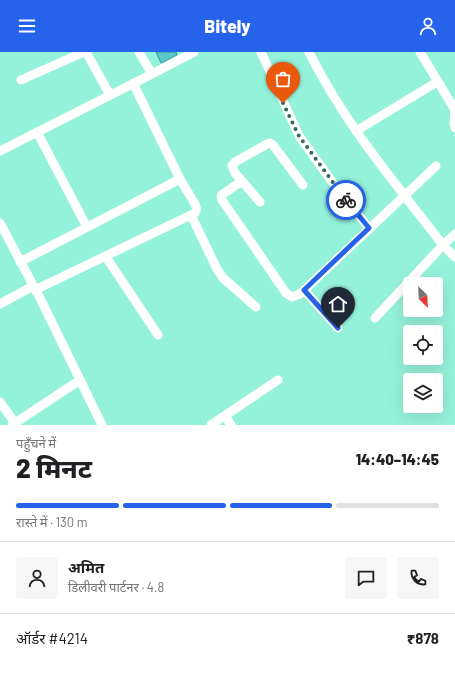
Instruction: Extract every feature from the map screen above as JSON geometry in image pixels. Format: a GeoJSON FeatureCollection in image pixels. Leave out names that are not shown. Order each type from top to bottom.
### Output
{"type":"FeatureCollection","features":[{"type":"Feature","properties":{"kind":"street"},"geometry":{"type":"LineString","coordinates":[[21,80],[85,52],[110,95]]}},
{"type":"Feature","properties":{"kind":"street"},"geometry":{"type":"LineString","coordinates":[[139,52],[152,74]]}},
{"type":"Feature","properties":{"kind":"street"},"geometry":{"type":"LineString","coordinates":[[0,151],[194,52]]}},
{"type":"Feature","properties":{"kind":"street"},"geometry":{"type":"LineString","coordinates":[[261,52],[299,136],[333,183],[369,228]]}},
{"type":"Feature","properties":{"kind":"street"},"geometry":{"type":"LineString","coordinates":[[309,52],[322,79],[356,131],[443,245],[455,257]]}},
{"type":"Feature","properties":{"kind":"street"},"geometry":{"type":"LineString","coordinates":[[420,52],[455,110],[455,128]]}},
{"type":"Feature","properties":{"kind":"street"},"geometry":{"type":"LineString","coordinates":[[356,131],[438,82]]}},
{"type":"Feature","properties":{"kind":"street"},"geometry":{"type":"LineString","coordinates":[[0,304],[106,257],[195,213],[197,208],[180,179],[133,83]]}},
{"type":"Feature","properties":{"kind":"street"},"geometry":{"type":"LineString","coordinates":[[37,132],[87,227]]}},
{"type":"Feature","properties":{"kind":"street"},"geometry":{"type":"LineString","coordinates":[[260,202],[233,170],[232,164],[270,143],[303,185]]}},
{"type":"Feature","properties":{"kind":"street"},"geometry":{"type":"LineString","coordinates":[[242,181],[223,194],[221,196],[222,200],[286,293],[292,297],[295,297],[436,166]]}},
{"type":"Feature","properties":{"kind":"street"},"geometry":{"type":"LineString","coordinates":[[20,262],[180,179]]}},
{"type":"Feature","properties":{"kind":"street"},"geometry":{"type":"LineString","coordinates":[[191,215],[217,269],[223,278],[256,307]]}},
{"type":"Feature","properties":{"kind":"street"},"geometry":{"type":"LineString","coordinates":[[0,223],[102,425]]}},
{"type":"Feature","properties":{"kind":"street"},"geometry":{"type":"LineString","coordinates":[[375,318],[455,234]]}},
{"type":"Feature","properties":{"kind":"street"},"geometry":{"type":"LineString","coordinates":[[106,257],[158,335]]}},
{"type":"Feature","properties":{"kind":"street"},"geometry":{"type":"LineString","coordinates":[[304,290],[338,328]]}},
{"type":"Feature","properties":{"kind":"street"},"geometry":{"type":"LineString","coordinates":[[0,402],[13,424],[80,380]]}},
{"type":"Feature","properties":{"kind":"street"},"geometry":{"type":"LineString","coordinates":[[211,425],[278,380]]}},
{"type":"Feature","properties":{"kind":"street"},"geometry":{"type":"LineString","coordinates":[[225,416],[231,425]]}},
{"type":"Feature","properties":{"kind":"building"},"geometry":{"type":"Polygon","coordinates":[[[156,52],[176,52],[177,55],[161,63],[156,52]]]}},
{"type":"Feature","properties":{"kind":"way so far"},"geometry":{"type":"LineString","coordinates":[[283,103],[299,136],[346,200]]}},
{"type":"Feature","properties":{"kind":"route"},"geometry":{"type":"LineString","coordinates":[[338,328],[304,290],[369,228],[346,200]]}}]}
